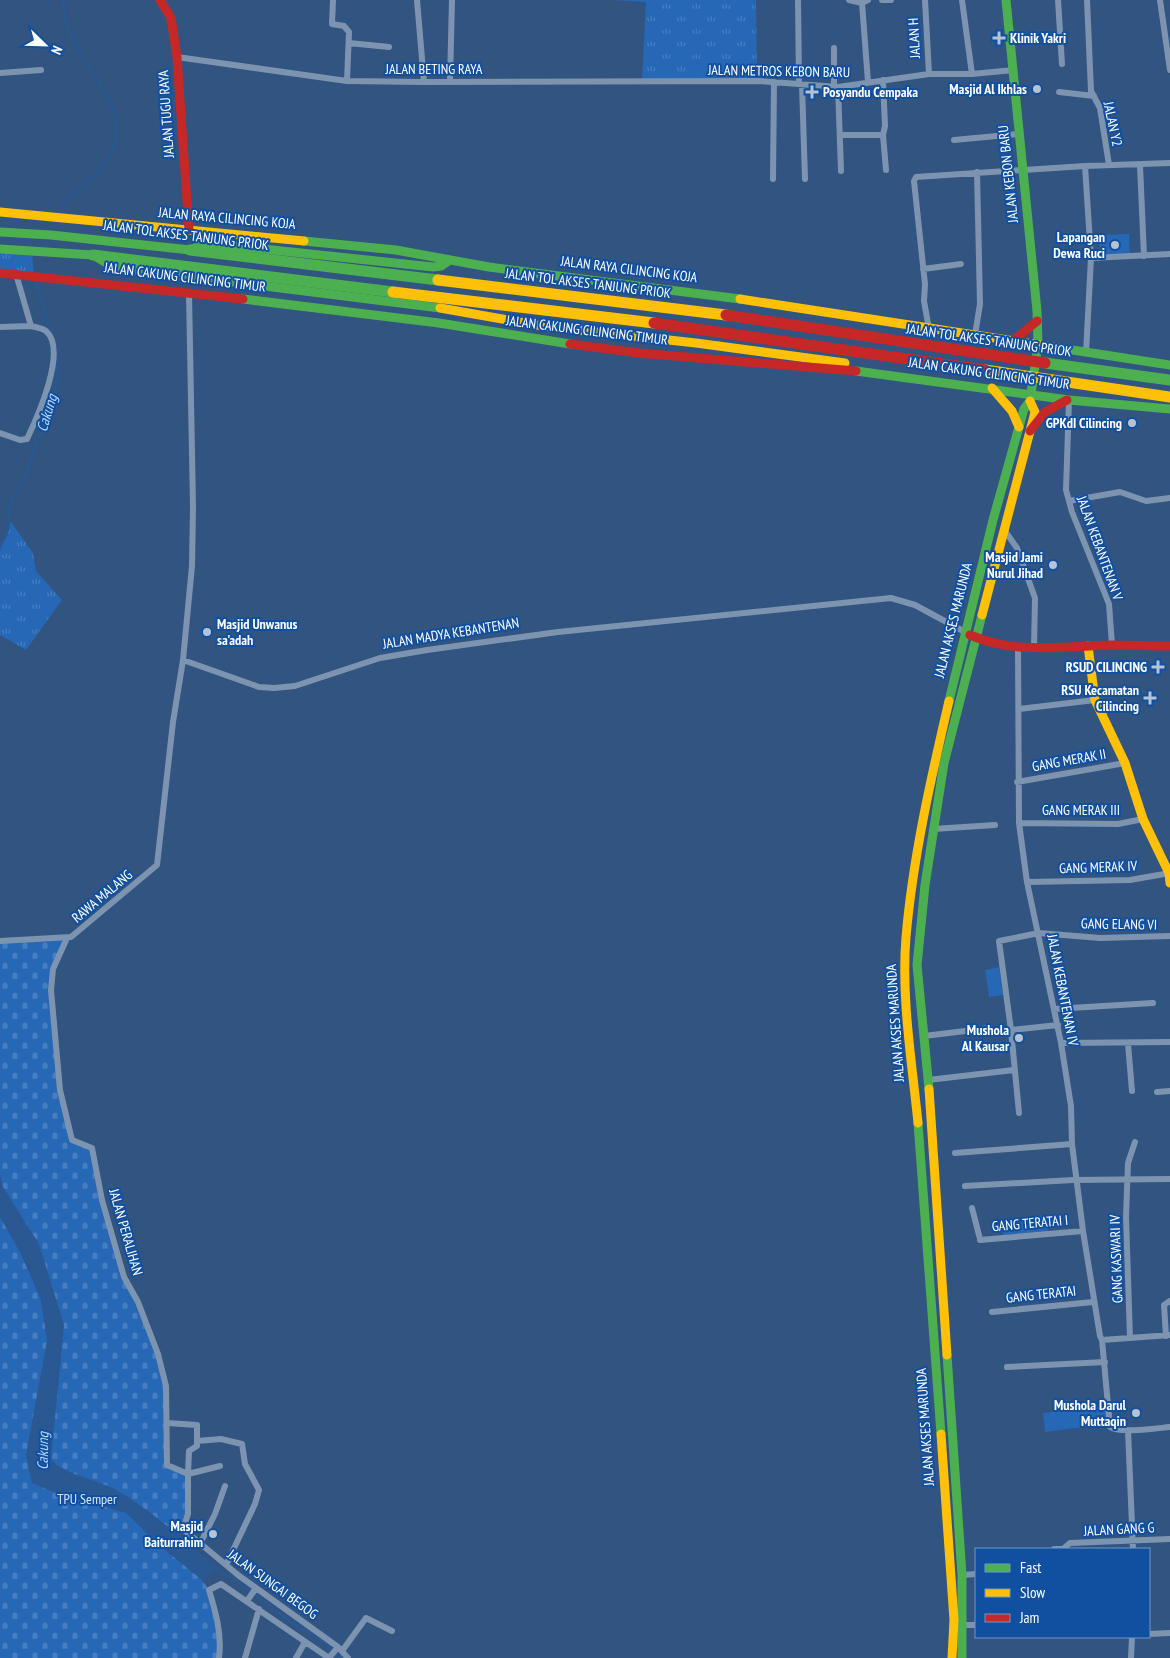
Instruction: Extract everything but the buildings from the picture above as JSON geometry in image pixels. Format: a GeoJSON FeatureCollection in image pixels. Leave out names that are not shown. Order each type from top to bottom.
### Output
{"type":"FeatureCollection","features":[{"type":"Feature","properties":{"kind":"main road","name":"JALAN TUGU RAYA"},"geometry":{"type":"LineString","coordinates":[[160,0],[171,18],[177,57],[189,230]]}},
{"type":"Feature","properties":{"kind":"main road","name":"JALAN KEBON BARU"},"geometry":{"type":"LineString","coordinates":[[1006,0],[1038,344]]}},
{"type":"Feature","properties":{"kind":"main road","name":"JALAN RAYA CILINCING KOJA"},"geometry":{"type":"LineString","coordinates":[[0,212],[246,234],[396,250],[509,270],[683,290],[975,337],[1038,344],[1086,354],[1170,365]]}},
{"type":"Feature","properties":{"kind":"main road","name":"JALAN TOL AKSES TANJUNG PRIOK"},"geometry":{"type":"LineString","coordinates":[[0,232],[51,235],[190,250],[700,311],[994,356],[1170,380]]}},
{"type":"Feature","properties":{"kind":"main road"},"geometry":{"type":"LineString","coordinates":[[190,250],[207,243],[417,265],[441,266],[450,260]]}},
{"type":"Feature","properties":{"kind":"main road"},"geometry":{"type":"LineString","coordinates":[[0,249],[93,255],[701,329],[1170,396]]}},
{"type":"Feature","properties":{"kind":"main road"},"geometry":{"type":"LineString","coordinates":[[93,255],[113,267],[131,270],[443,308],[542,326],[612,335],[715,345],[853,364],[873,372]]}},
{"type":"Feature","properties":{"kind":"main road","name":"JALAN CAKUNG CILINCING TIMUR"},"geometry":{"type":"LineString","coordinates":[[0,273],[189,292],[439,323],[526,339],[638,353],[873,372],[988,388],[1031,398],[1170,409]]}},
{"type":"Feature","properties":{"kind":"main road"},"geometry":{"type":"LineString","coordinates":[[1037,321],[1018,342],[1037,357]]}},
{"type":"Feature","properties":{"kind":"main road"},"geometry":{"type":"LineString","coordinates":[[994,339],[999,349],[994,378],[988,388],[1008,405],[1025,429],[1046,412],[1068,400]]}},
{"type":"Feature","properties":{"kind":"main road","name":"JALAN AKSES MARUNDA"},"geometry":{"type":"LineString","coordinates":[[962,1658],[962,1574],[928,1080],[917,965],[944,763],[1005,532],[1025,429],[1024,409],[1031,398],[1038,344]]}},
{"type":"Feature","properties":{"kind":"main road","name":"JALAN AKSES MARUNDA"},"geometry":{"type":"LineString","coordinates":[[952,1658],[954,1620],[920,1143],[905,977],[906,937],[924,815],[965,632],[1025,429]]}},
{"type":"Feature","properties":{"kind":"main road","name":"JALAN MADYA KEBANTENAN"},"geometry":{"type":"LineString","coordinates":[[965,632],[994,645],[1018,648],[1112,645],[1170,646]]}},
{"type":"Feature","properties":{"kind":"main road"},"geometry":{"type":"LineString","coordinates":[[1088,646],[1095,700],[1125,763],[1143,819],[1170,876]]}},
{"type":"Feature","properties":{"kind":"street"},"geometry":{"type":"LineString","coordinates":[[333,0],[332,24],[348,28],[349,43],[346,80]]}},
{"type":"Feature","properties":{"kind":"street"},"geometry":{"type":"LineString","coordinates":[[417,0],[424,82]]}},
{"type":"Feature","properties":{"kind":"street"},"geometry":{"type":"LineString","coordinates":[[450,81],[452,0]]}},
{"type":"Feature","properties":{"kind":"street"},"geometry":{"type":"LineString","coordinates":[[798,0],[805,179]]}},
{"type":"Feature","properties":{"kind":"street"},"geometry":{"type":"LineString","coordinates":[[849,0],[865,2],[868,82]]}},
{"type":"Feature","properties":{"kind":"street"},"geometry":{"type":"LineString","coordinates":[[882,0],[892,0]]}},
{"type":"Feature","properties":{"kind":"street","name":"JALAN H"},"geometry":{"type":"LineString","coordinates":[[925,0],[929,74]]}},
{"type":"Feature","properties":{"kind":"street"},"geometry":{"type":"LineString","coordinates":[[962,0],[972,74]]}},
{"type":"Feature","properties":{"kind":"street"},"geometry":{"type":"LineString","coordinates":[[1058,0],[1062,64]]}},
{"type":"Feature","properties":{"kind":"street","name":"JALAN Y2"},"geometry":{"type":"LineString","coordinates":[[1087,0],[1091,91],[1100,108],[1109,165]]}},
{"type":"Feature","properties":{"kind":"street"},"geometry":{"type":"LineString","coordinates":[[1160,0],[1170,70]]}},
{"type":"Feature","properties":{"kind":"street"},"geometry":{"type":"LineString","coordinates":[[349,43],[389,47]]}},
{"type":"Feature","properties":{"kind":"street"},"geometry":{"type":"LineString","coordinates":[[834,48],[841,171]]}},
{"type":"Feature","properties":{"kind":"street","name":"JALAN BETING RAYA"},"geometry":{"type":"LineString","coordinates":[[177,57],[346,80],[424,82],[692,82]]}},
{"type":"Feature","properties":{"kind":"street"},"geometry":{"type":"LineString","coordinates":[[0,73],[41,70]]}},
{"type":"Feature","properties":{"kind":"street","name":"JALAN METROS KEBON BARU"},"geometry":{"type":"LineString","coordinates":[[692,82],[774,82],[836,87],[929,74],[972,74],[1014,70]]}},
{"type":"Feature","properties":{"kind":"street"},"geometry":{"type":"LineString","coordinates":[[883,80],[885,126],[883,134],[886,170]]}},
{"type":"Feature","properties":{"kind":"street"},"geometry":{"type":"LineString","coordinates":[[773,179],[774,82]]}},
{"type":"Feature","properties":{"kind":"street"},"geometry":{"type":"LineString","coordinates":[[1059,92],[1094,96]]}},
{"type":"Feature","properties":{"kind":"street"},"geometry":{"type":"LineString","coordinates":[[840,135],[883,134]]}},
{"type":"Feature","properties":{"kind":"street"},"geometry":{"type":"LineString","coordinates":[[954,140],[1019,134]]}},
{"type":"Feature","properties":{"kind":"street"},"geometry":{"type":"LineString","coordinates":[[930,329],[924,301],[923,269],[914,179],[977,172],[1170,163]]}},
{"type":"Feature","properties":{"kind":"street"},"geometry":{"type":"LineString","coordinates":[[1140,165],[1144,256]]}},
{"type":"Feature","properties":{"kind":"street"},"geometry":{"type":"LineString","coordinates":[[1085,166],[1091,258],[1086,354]]}},
{"type":"Feature","properties":{"kind":"street"},"geometry":{"type":"LineString","coordinates":[[975,337],[980,304],[977,172]]}},
{"type":"Feature","properties":{"kind":"street"},"geometry":{"type":"LineString","coordinates":[[1091,258],[1170,254]]}},
{"type":"Feature","properties":{"kind":"street"},"geometry":{"type":"LineString","coordinates":[[923,269],[961,264]]}},
{"type":"Feature","properties":{"kind":"street"},"geometry":{"type":"LineString","coordinates":[[18,274],[31,326]]}},
{"type":"Feature","properties":{"kind":"street"},"geometry":{"type":"LineString","coordinates":[[184,660],[192,566],[193,507],[189,292]]}},
{"type":"Feature","properties":{"kind":"street"},"geometry":{"type":"LineString","coordinates":[[0,327],[31,326],[46,331],[51,338],[54,350],[50,379],[27,439],[20,440],[0,433]]}},
{"type":"Feature","properties":{"kind":"street","name":"JALAN KEBANTENAN V"},"geometry":{"type":"LineString","coordinates":[[1068,400],[1066,490],[1109,604],[1112,645]]}},
{"type":"Feature","properties":{"kind":"street"},"geometry":{"type":"LineString","coordinates":[[1069,501],[1120,492],[1146,501],[1170,498]]}},
{"type":"Feature","properties":{"kind":"street"},"geometry":{"type":"LineString","coordinates":[[1005,532],[1017,548],[1035,598],[1034,648]]}},
{"type":"Feature","properties":{"kind":"street","name":"JALAN MADYA KEBANTENAN"},"geometry":{"type":"LineString","coordinates":[[184,660],[259,687],[274,688],[294,686],[380,658],[427,650],[558,632],[891,598],[915,605],[965,632]]}},
{"type":"Feature","properties":{"kind":"street","name":"JALAN KEBANTENAN IV"},"geometry":{"type":"LineString","coordinates":[[1018,648],[1017,782],[1019,823],[1027,882],[1061,1043],[1070,1106],[1072,1144],[1083,1231],[1093,1302],[1105,1362],[1110,1427],[1114,1430],[1128,1430]]}},
{"type":"Feature","properties":{"kind":"street","name":"RAWA MALANG"},"geometry":{"type":"LineString","coordinates":[[0,941],[67,938],[76,934],[157,865],[173,722],[184,660]]}},
{"type":"Feature","properties":{"kind":"street"},"geometry":{"type":"LineString","coordinates":[[1018,709],[1095,700]]}},
{"type":"Feature","properties":{"kind":"street","name":"GANG MERAK II"},"geometry":{"type":"LineString","coordinates":[[1017,782],[1125,763]]}},
{"type":"Feature","properties":{"kind":"street","name":"GANG MERAK III"},"geometry":{"type":"LineString","coordinates":[[1019,823],[1118,824],[1143,819]]}},
{"type":"Feature","properties":{"kind":"street"},"geometry":{"type":"LineString","coordinates":[[934,829],[995,825]]}},
{"type":"Feature","properties":{"kind":"street","name":"GANG MERAK IV"},"geometry":{"type":"LineString","coordinates":[[1027,882],[1130,880],[1170,876]]}},
{"type":"Feature","properties":{"kind":"street","name":"GANG ELANG VI"},"geometry":{"type":"LineString","coordinates":[[1011,1030],[998,942],[1039,933],[1100,938],[1170,936]]}},
{"type":"Feature","properties":{"kind":"street","name":"JALAN PERALIHAN"},"geometry":{"type":"LineString","coordinates":[[67,938],[53,969],[51,990],[60,1090],[65,1117],[72,1140],[92,1148],[102,1200],[124,1277],[138,1302],[158,1354],[166,1386],[167,1465],[188,1474]]}},
{"type":"Feature","properties":{"kind":"street"},"geometry":{"type":"LineString","coordinates":[[1054,1009],[1153,1003]]}},
{"type":"Feature","properties":{"kind":"street"},"geometry":{"type":"LineString","coordinates":[[1019,1113],[1011,1030],[1058,1025]]}},
{"type":"Feature","properties":{"kind":"street"},"geometry":{"type":"LineString","coordinates":[[924,1036],[990,1028]]}},
{"type":"Feature","properties":{"kind":"street"},"geometry":{"type":"LineString","coordinates":[[1061,1043],[1128,1044],[1170,1042]]}},
{"type":"Feature","properties":{"kind":"street"},"geometry":{"type":"LineString","coordinates":[[1128,1044],[1132,1092]]}},
{"type":"Feature","properties":{"kind":"street"},"geometry":{"type":"LineString","coordinates":[[928,1080],[1014,1070]]}},
{"type":"Feature","properties":{"kind":"street"},"geometry":{"type":"LineString","coordinates":[[1157,1092],[1170,1091]]}},
{"type":"Feature","properties":{"kind":"street","name":"GANG KASWARI IV"},"geometry":{"type":"LineString","coordinates":[[1130,1338],[1126,1218],[1129,1179],[1128,1163],[1135,1142]]}},
{"type":"Feature","properties":{"kind":"street"},"geometry":{"type":"LineString","coordinates":[[956,1153],[1072,1144]]}},
{"type":"Feature","properties":{"kind":"street"},"geometry":{"type":"LineString","coordinates":[[965,1186],[1077,1180],[1170,1179]]}},
{"type":"Feature","properties":{"kind":"street","name":"GANG TERATAI I"},"geometry":{"type":"LineString","coordinates":[[972,1208],[980,1240],[1083,1231]]}},
{"type":"Feature","properties":{"kind":"street","name":"GANG TERATAI"},"geometry":{"type":"LineString","coordinates":[[992,1312],[1093,1302]]}},
{"type":"Feature","properties":{"kind":"street"},"geometry":{"type":"LineString","coordinates":[[1101,1338],[1168,1335],[1164,1305],[1166,1302],[1170,1302]]}},
{"type":"Feature","properties":{"kind":"street"},"geometry":{"type":"LineString","coordinates":[[1007,1367],[1105,1362]]}},
{"type":"Feature","properties":{"kind":"street"},"geometry":{"type":"LineString","coordinates":[[167,1423],[196,1424],[197,1446],[189,1451],[188,1474],[220,1466]]}},
{"type":"Feature","properties":{"kind":"street"},"geometry":{"type":"LineString","coordinates":[[1133,1548],[1128,1430],[1170,1427]]}},
{"type":"Feature","properties":{"kind":"street"},"geometry":{"type":"LineString","coordinates":[[197,1441],[221,1439],[242,1444],[245,1464],[250,1475],[258,1485],[257,1498],[226,1565]]}},
{"type":"Feature","properties":{"kind":"street","name":"JALAN SUNGAI BEGOG"},"geometry":{"type":"LineString","coordinates":[[188,1474],[188,1514],[183,1529],[255,1589],[339,1648],[348,1658]]}},
{"type":"Feature","properties":{"kind":"street"},"geometry":{"type":"LineString","coordinates":[[200,1544],[216,1514],[225,1486]]}},
{"type":"Feature","properties":{"kind":"street","name":"JALAN GANG G"},"geometry":{"type":"LineString","coordinates":[[1064,1548],[1070,1544],[1170,1539]]}},
{"type":"Feature","properties":{"kind":"street"},"geometry":{"type":"LineString","coordinates":[[962,1574],[975,1574]]}},
{"type":"Feature","properties":{"kind":"street"},"geometry":{"type":"LineString","coordinates":[[218,1658],[221,1642],[209,1589],[222,1584],[248,1600],[305,1642],[330,1657],[366,1618],[392,1631]]}},
{"type":"Feature","properties":{"kind":"street"},"geometry":{"type":"LineString","coordinates":[[248,1600],[255,1589]]}},
{"type":"Feature","properties":{"kind":"street"},"geometry":{"type":"LineString","coordinates":[[245,1658],[259,1609]]}},
{"type":"Feature","properties":{"kind":"street"},"geometry":{"type":"LineString","coordinates":[[963,1625],[975,1625]]}},
{"type":"Feature","properties":{"kind":"street"},"geometry":{"type":"LineString","coordinates":[[1150,1634],[1170,1633]]}},
{"type":"Feature","properties":{"kind":"street"},"geometry":{"type":"LineString","coordinates":[[1131,1658],[1132,1638]]}},
{"type":"Feature","properties":{"kind":"street"},"geometry":{"type":"LineString","coordinates":[[296,1658],[305,1642]]}},
{"type":"Feature","properties":{"kind":"green space"},"geometry":{"type":"Polygon","coordinates":[[[612,0],[756,0],[757,81],[642,81],[646,2],[612,0]]]}},
{"type":"Feature","properties":{"kind":"green space","name":"Lapangan Dewa Ruci"},"geometry":{"type":"Polygon","coordinates":[[[1129,234],[1130,256],[1100,256],[1099,235],[1129,234]]]}},
{"type":"Feature","properties":{"kind":"green space"},"geometry":{"type":"Polygon","coordinates":[[[0,249],[32,255],[34,275],[0,273],[0,249]]]}},
{"type":"Feature","properties":{"kind":"green space"},"geometry":{"type":"Polygon","coordinates":[[[11,522],[33,553],[36,571],[62,600],[26,650],[0,635],[0,549],[11,522]]]}},
{"type":"Feature","properties":{"kind":"green space","name":"TPU Semper"},"geometry":{"type":"Polygon","coordinates":[[[67,938],[53,969],[51,990],[60,1090],[72,1139],[92,1148],[124,1277],[138,1302],[166,1386],[167,1465],[188,1474],[188,1514],[160,1546],[193,1571],[208,1588],[216,1617],[219,1658],[0,1658],[0,941],[67,938]]]}},
{"type":"Feature","properties":{"kind":"green space"},"geometry":{"type":"Polygon","coordinates":[[[999,967],[1003,995],[989,997],[985,970],[999,967]]]}},
{"type":"Feature","properties":{"kind":"green space"},"geometry":{"type":"Polygon","coordinates":[[[1046,1215],[1048,1231],[1003,1235],[1001,1220],[1046,1215]]]}},
{"type":"Feature","properties":{"kind":"green space"},"geometry":{"type":"Polygon","coordinates":[[[1105,1406],[1107,1424],[1045,1432],[1043,1413],[1105,1406]]]}},
{"type":"Feature","properties":{"kind":"water"},"geometry":{"type":"Polygon","coordinates":[[[0,1174],[3,1187],[39,1244],[64,1325],[51,1459],[63,1469],[105,1485],[127,1496],[220,1568],[202,1580],[160,1546],[126,1513],[56,1493],[32,1483],[26,1455],[47,1341],[41,1300],[20,1252],[0,1217],[0,1174]]]}},
{"type":"Feature","properties":{"kind":"waterway","name":"Cakung"},"geometry":{"type":"LineString","coordinates":[[60,205],[89,181],[103,166],[114,146],[116,127],[113,109],[105,92],[73,41],[66,23],[63,0]]}},
{"type":"Feature","properties":{"kind":"waterway","name":"Cakung"},"geometry":{"type":"LineString","coordinates":[[36,282],[51,334]]}},
{"type":"Feature","properties":{"kind":"waterway","name":"Cakung"},"geometry":{"type":"LineString","coordinates":[[0,547],[8,531],[10,504],[26,475],[58,378],[55,346]]}},
{"type":"Feature","properties":{"kind":"waterway","name":"Cakung"},"geometry":{"type":"LineString","coordinates":[[215,1569],[245,1587],[291,1622],[324,1643],[341,1658]]}},
{"type":"Feature","properties":{"kind":"traffic: fast"},"geometry":{"type":"LineString","coordinates":[[1006,0],[1037,311],[1038,344]]}},
{"type":"Feature","properties":{"kind":"traffic: fast"},"geometry":{"type":"LineString","coordinates":[[0,232],[51,235],[190,250],[207,243],[433,267],[441,266],[450,260]]}},
{"type":"Feature","properties":{"kind":"traffic: fast"},"geometry":{"type":"LineString","coordinates":[[304,241],[396,250],[489,267],[740,299]]}},
{"type":"Feature","properties":{"kind":"traffic: fast"},"geometry":{"type":"LineString","coordinates":[[0,249],[93,255],[113,267],[440,308]]}},
{"type":"Feature","properties":{"kind":"traffic: fast"},"geometry":{"type":"LineString","coordinates":[[190,250],[438,280]]}},
{"type":"Feature","properties":{"kind":"traffic: fast"},"geometry":{"type":"LineString","coordinates":[[93,255],[393,292]]}},
{"type":"Feature","properties":{"kind":"traffic: fast"},"geometry":{"type":"LineString","coordinates":[[243,299],[439,323],[570,344]]}},
{"type":"Feature","properties":{"kind":"traffic: fast"},"geometry":{"type":"LineString","coordinates":[[949,701],[993,520],[1024,409],[1030,401],[1038,344]]}},
{"type":"Feature","properties":{"kind":"traffic: fast"},"geometry":{"type":"LineString","coordinates":[[1040,345],[1170,365]]}},
{"type":"Feature","properties":{"kind":"traffic: fast"},"geometry":{"type":"LineString","coordinates":[[1045,363],[1170,380]]}},
{"type":"Feature","properties":{"kind":"traffic: fast"},"geometry":{"type":"LineString","coordinates":[[856,371],[1069,400],[1170,409]]}},
{"type":"Feature","properties":{"kind":"traffic: fast"},"geometry":{"type":"LineString","coordinates":[[929,1089],[917,965],[925,885],[944,763],[982,615]]}},
{"type":"Feature","properties":{"kind":"traffic: fast"},"geometry":{"type":"LineString","coordinates":[[918,1123],[941,1434]]}},
{"type":"Feature","properties":{"kind":"traffic: fast"},"geometry":{"type":"LineString","coordinates":[[947,1355],[962,1575],[962,1658]]}},
{"type":"Feature","properties":{"kind":"traffic: slow"},"geometry":{"type":"LineString","coordinates":[[0,212],[304,241]]}},
{"type":"Feature","properties":{"kind":"traffic: slow"},"geometry":{"type":"LineString","coordinates":[[438,280],[726,315]]}},
{"type":"Feature","properties":{"kind":"traffic: slow"},"geometry":{"type":"LineString","coordinates":[[393,292],[654,323]]}},
{"type":"Feature","properties":{"kind":"traffic: slow"},"geometry":{"type":"LineString","coordinates":[[740,299],[1040,345]]}},
{"type":"Feature","properties":{"kind":"traffic: slow"},"geometry":{"type":"LineString","coordinates":[[440,308],[542,326],[696,343],[845,363]]}},
{"type":"Feature","properties":{"kind":"traffic: slow"},"geometry":{"type":"LineString","coordinates":[[985,370],[1170,397]]}},
{"type":"Feature","properties":{"kind":"traffic: slow"},"geometry":{"type":"LineString","coordinates":[[992,388],[1012,411],[1019,427]]}},
{"type":"Feature","properties":{"kind":"traffic: slow"},"geometry":{"type":"LineString","coordinates":[[982,615],[1035,412],[1030,401]]}},
{"type":"Feature","properties":{"kind":"traffic: slow"},"geometry":{"type":"LineString","coordinates":[[1088,646],[1095,700],[1125,763],[1143,819],[1169,873],[1170,883]]}},
{"type":"Feature","properties":{"kind":"traffic: slow"},"geometry":{"type":"LineString","coordinates":[[918,1123],[906,1007],[906,937],[918,847],[949,701]]}},
{"type":"Feature","properties":{"kind":"traffic: slow"},"geometry":{"type":"LineString","coordinates":[[929,1089],[947,1355]]}},
{"type":"Feature","properties":{"kind":"traffic: slow"},"geometry":{"type":"LineString","coordinates":[[941,1434],[954,1620],[952,1658]]}},
{"type":"Feature","properties":{"kind":"traffic: jam"},"geometry":{"type":"LineString","coordinates":[[160,0],[171,18],[177,57],[189,230]]}},
{"type":"Feature","properties":{"kind":"traffic: jam"},"geometry":{"type":"LineString","coordinates":[[0,273],[243,299]]}},
{"type":"Feature","properties":{"kind":"traffic: jam"},"geometry":{"type":"LineString","coordinates":[[726,315],[1045,363]]}},
{"type":"Feature","properties":{"kind":"traffic: jam"},"geometry":{"type":"LineString","coordinates":[[1013,341],[1037,321]]}},
{"type":"Feature","properties":{"kind":"traffic: jam"},"geometry":{"type":"LineString","coordinates":[[654,323],[985,370]]}},
{"type":"Feature","properties":{"kind":"traffic: jam"},"geometry":{"type":"LineString","coordinates":[[570,344],[638,353],[856,371]]}},
{"type":"Feature","properties":{"kind":"traffic: jam"},"geometry":{"type":"LineString","coordinates":[[1030,431],[1045,412],[1067,400]]}},
{"type":"Feature","properties":{"kind":"traffic: jam"},"geometry":{"type":"LineString","coordinates":[[970,635],[1005,645],[1040,648],[1112,645],[1170,646]]}},
{"type":"Feature","properties":{"kind":"place","name":"Klinik Yakri"},"geometry":{"type":"Point","coordinates":[999,38]}},
{"type":"Feature","properties":{"kind":"place","name":"Masjid Al Ikhlas"},"geometry":{"type":"Point","coordinates":[1037,89]}},
{"type":"Feature","properties":{"kind":"place","name":"Posyandu Cempaka"},"geometry":{"type":"Point","coordinates":[812,92]}},
{"type":"Feature","properties":{"kind":"place","name":"Lapangan Dewa Ruci"},"geometry":{"type":"Point","coordinates":[1115,245]}},
{"type":"Feature","properties":{"kind":"place","name":"GPKdI Cilincing"},"geometry":{"type":"Point","coordinates":[1132,423]}},
{"type":"Feature","properties":{"kind":"place","name":"Masjid Jami Nurul Jihad"},"geometry":{"type":"Point","coordinates":[1053,565]}},
{"type":"Feature","properties":{"kind":"place","name":"Masjid Unwanus sa'adah"},"geometry":{"type":"Point","coordinates":[207,632]}},
{"type":"Feature","properties":{"kind":"place","name":"RSUD CILINCING"},"geometry":{"type":"Point","coordinates":[1158,667]}},
{"type":"Feature","properties":{"kind":"place","name":"RSU Kecamatan Cilincing"},"geometry":{"type":"Point","coordinates":[1150,698]}},
{"type":"Feature","properties":{"kind":"place","name":"Mushola Al Kausar"},"geometry":{"type":"Point","coordinates":[1019,1038]}},
{"type":"Feature","properties":{"kind":"place","name":"Mushola Darul Muttaqin"},"geometry":{"type":"Point","coordinates":[1136,1413]}},
{"type":"Feature","properties":{"kind":"place","name":"Masjid Baiturrahim"},"geometry":{"type":"Point","coordinates":[213,1534]}}]}
